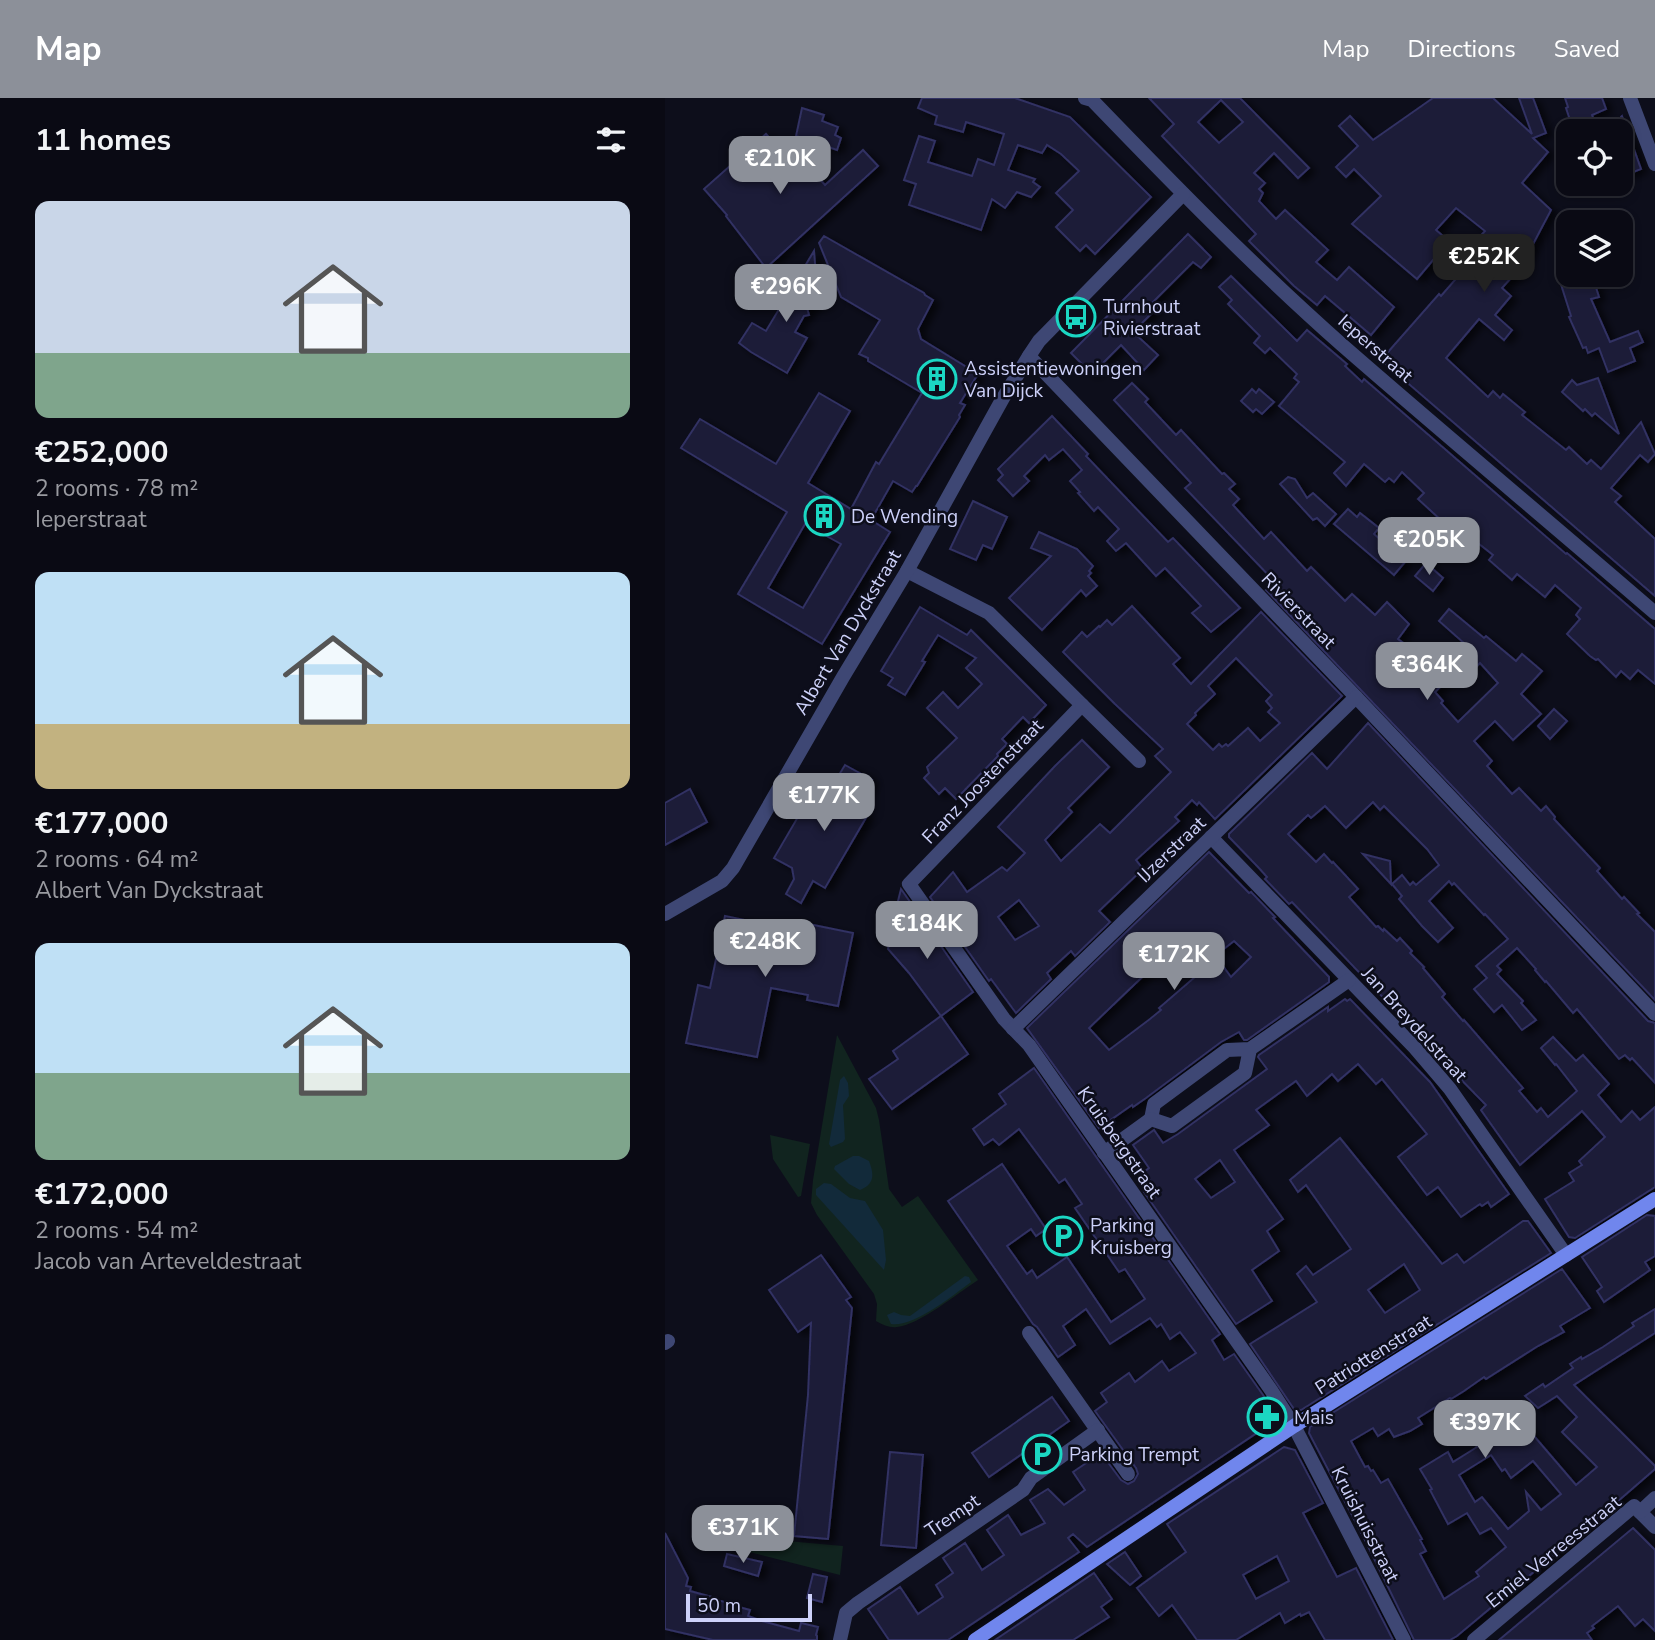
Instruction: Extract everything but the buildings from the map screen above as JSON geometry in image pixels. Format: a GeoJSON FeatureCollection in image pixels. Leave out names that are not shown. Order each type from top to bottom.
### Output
{"type":"FeatureCollection","features":[{"type":"Feature","properties":{"kind":"street"},"geometry":{"type":"LineString","coordinates":[[1630,98],[1655,164]]}},
{"type":"Feature","properties":{"kind":"street","name":"Ieperstraat"},"geometry":{"type":"LineString","coordinates":[[1090,99],[1259,269],[1341,344],[1655,612]]}},
{"type":"Feature","properties":{"kind":"street","name":"Albert Van Dyckstraat"},"geometry":{"type":"LineString","coordinates":[[665,914],[722,881],[733,867],[907,571],[1003,398],[1039,341],[1183,194]]}},
{"type":"Feature","properties":{"kind":"street","name":"Rivierstraat"},"geometry":{"type":"LineString","coordinates":[[1029,356],[1655,1014]]}},
{"type":"Feature","properties":{"kind":"street"},"geometry":{"type":"LineString","coordinates":[[907,571],[989,613],[1139,761]]}},
{"type":"Feature","properties":{"kind":"street","name":"IJzerstraat"},"geometry":{"type":"LineString","coordinates":[[1013,1028],[1356,697]]}},
{"type":"Feature","properties":{"kind":"street","name":"Franz Joostenstraat"},"geometry":{"type":"LineString","coordinates":[[909,884],[1082,705]]}},
{"type":"Feature","properties":{"kind":"street","name":"Jan Breydelstraat"},"geometry":{"type":"LineString","coordinates":[[1211,837],[1415,1048],[1450,1089],[1566,1255]]}},
{"type":"Feature","properties":{"kind":"street","name":"Kruisbergstraat"},"geometry":{"type":"LineString","coordinates":[[909,884],[1004,1019],[1029,1045],[1294,1426]]}},
{"type":"Feature","properties":{"kind":"street"},"geometry":{"type":"LineString","coordinates":[[1104,1153],[1151,1119],[1154,1104],[1227,1050],[1250,1049],[1349,980]]}},
{"type":"Feature","properties":{"kind":"street"},"geometry":{"type":"LineString","coordinates":[[1151,1119],[1172,1126],[1245,1073],[1250,1049]]}},
{"type":"Feature","properties":{"kind":"street","name":"Patriottenstraat"},"geometry":{"type":"LineString","coordinates":[[975,1640],[1294,1426],[1655,1199]]}},
{"type":"Feature","properties":{"kind":"street"},"geometry":{"type":"LineString","coordinates":[[1029,1333],[1128,1474]]}},
{"type":"Feature","properties":{"kind":"street","name":"Kruishuisstraat"},"geometry":{"type":"LineString","coordinates":[[1294,1426],[1404,1640]]}},
{"type":"Feature","properties":{"kind":"street","name":"Trempt"},"geometry":{"type":"LineString","coordinates":[[840,1640],[846,1613],[858,1603],[1023,1490],[1031,1478],[1098,1430]]}},
{"type":"Feature","properties":{"kind":"street","name":"Emiel Verreesstraat"},"geometry":{"type":"LineString","coordinates":[[1474,1640],[1634,1506],[1640,1513],[1655,1497]]}},
{"type":"Feature","properties":{"kind":"street"},"geometry":{"type":"LineString","coordinates":[[1640,1513],[1655,1527]]}},
{"type":"Feature","properties":{"kind":"green space"},"geometry":{"type":"Polygon","coordinates":[[[837,1035],[876,1108],[889,1189],[902,1207],[918,1196],[978,1280],[927,1315],[897,1327],[876,1321],[877,1304],[874,1294],[811,1203],[837,1035]]]}},
{"type":"Feature","properties":{"kind":"green space"},"geometry":{"type":"Polygon","coordinates":[[[770,1135],[810,1144],[801,1196],[798,1197],[773,1159],[770,1135]]]}},
{"type":"Feature","properties":{"kind":"green space"},"geometry":{"type":"Polygon","coordinates":[[[733,1536],[843,1546],[840,1575],[730,1547],[733,1536]]]}},
{"type":"Feature","properties":{"kind":"water"},"geometry":{"type":"Polygon","coordinates":[[[844,1076],[848,1083],[849,1096],[843,1105],[845,1139],[831,1147],[829,1144],[840,1080],[844,1076]]]}},
{"type":"Feature","properties":{"kind":"water"},"geometry":{"type":"Polygon","coordinates":[[[853,1156],[869,1161],[872,1170],[871,1182],[860,1190],[849,1184],[834,1169],[853,1156]]]}},
{"type":"Feature","properties":{"kind":"water"},"geometry":{"type":"Polygon","coordinates":[[[824,1183],[831,1184],[850,1198],[865,1201],[883,1230],[886,1260],[884,1270],[816,1195],[816,1189],[824,1183]]]}},
{"type":"Feature","properties":{"kind":"water"},"geometry":{"type":"Polygon","coordinates":[[[965,1276],[969,1277],[971,1282],[933,1309],[911,1321],[891,1324],[887,1315],[894,1312],[910,1316],[965,1276]]]}},
{"type":"Feature","properties":{"kind":"place","name":"Turnhout Rivierstraat"},"geometry":{"type":"Point","coordinates":[1076,317]}},
{"type":"Feature","properties":{"kind":"place","name":"Assistentiewoningen Van Dijck"},"geometry":{"type":"Point","coordinates":[937,379]}},
{"type":"Feature","properties":{"kind":"place","name":"De Wending"},"geometry":{"type":"Point","coordinates":[824,516]}},
{"type":"Feature","properties":{"kind":"place","name":"Parking Kruisberg"},"geometry":{"type":"Point","coordinates":[1063,1236]}},
{"type":"Feature","properties":{"kind":"place","name":"Mais"},"geometry":{"type":"Point","coordinates":[1267,1417]}},
{"type":"Feature","properties":{"kind":"place","name":"Parking Trempt"},"geometry":{"type":"Point","coordinates":[1042,1454]}}]}
